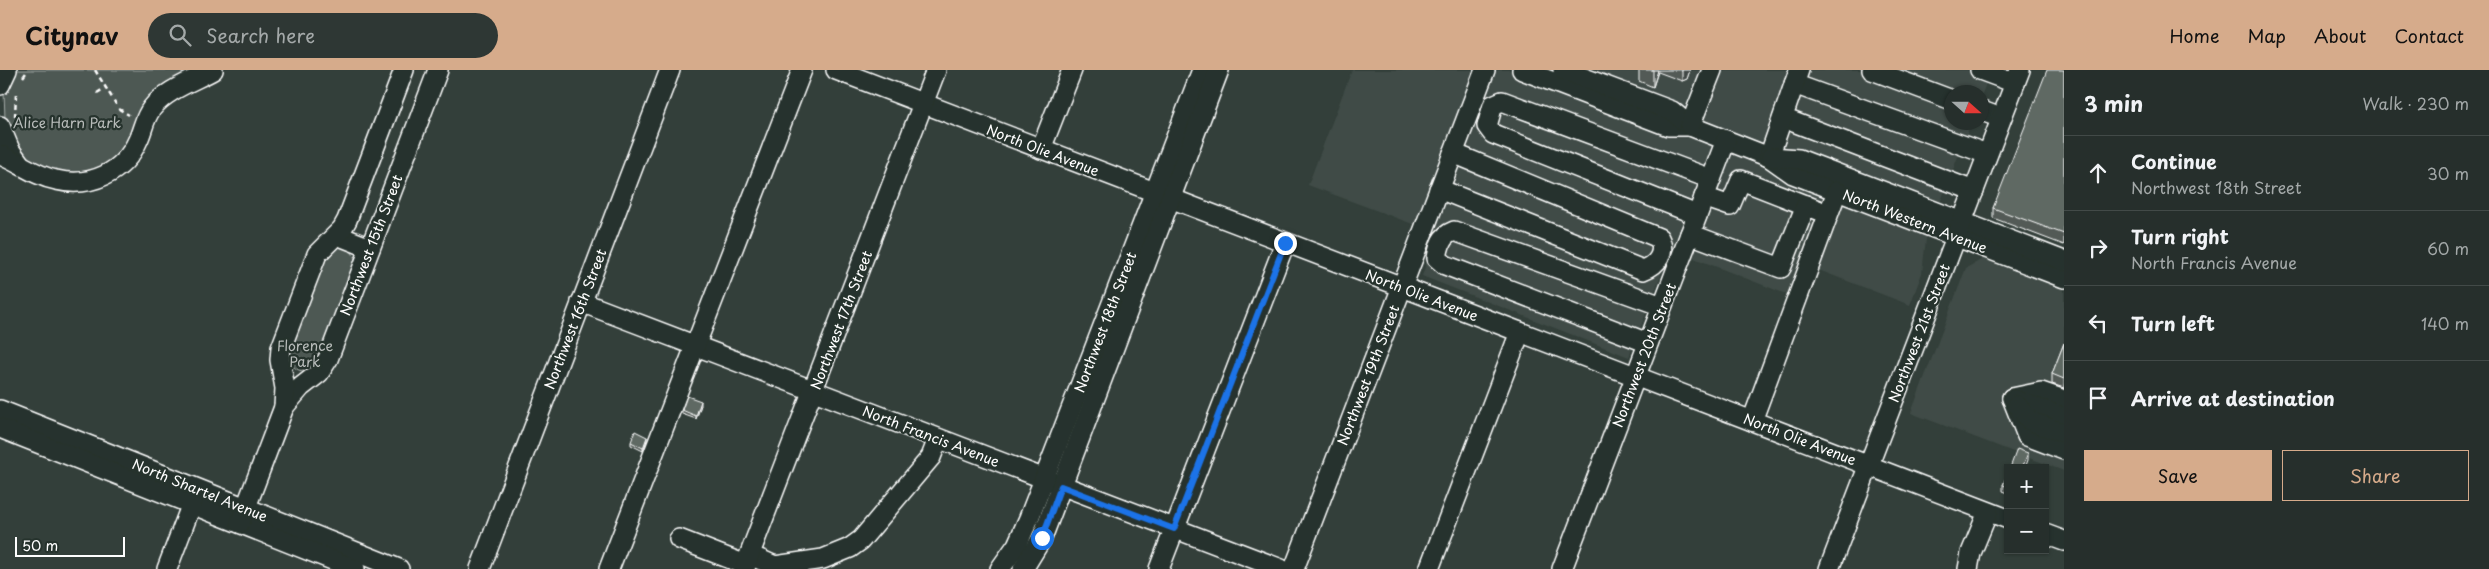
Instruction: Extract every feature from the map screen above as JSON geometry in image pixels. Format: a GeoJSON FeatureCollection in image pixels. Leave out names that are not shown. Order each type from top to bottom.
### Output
{"type":"FeatureCollection","features":[{"type":"Feature","properties":{"kind":"street"},"geometry":{"type":"LineString","coordinates":[[0,155],[42,176],[66,182],[86,182],[105,176],[123,163],[134,149],[148,115],[157,102],[173,91],[213,70]]}},
{"type":"Feature","properties":{"kind":"street","name":"Northwest 15th Street"},"geometry":{"type":"LineString","coordinates":[[243,516],[284,407],[285,388],[280,360],[281,348],[317,254],[326,243],[337,235],[348,220],[404,70]]}},
{"type":"Feature","properties":{"kind":"street","name":"Northwest 15th Street"},"geometry":{"type":"LineString","coordinates":[[284,407],[300,387],[319,373],[328,359],[438,70]]}},
{"type":"Feature","properties":{"kind":"street","name":"Northwest 16th Street"},"geometry":{"type":"LineString","coordinates":[[480,569],[670,70]]}},
{"type":"Feature","properties":{"kind":"street"},"geometry":{"type":"LineString","coordinates":[[608,569],[802,70]]}},
{"type":"Feature","properties":{"kind":"street","name":"North Olie Avenue"},"geometry":{"type":"LineString","coordinates":[[836,70],[2004,518]]}},
{"type":"Feature","properties":{"kind":"street","name":"Northwest 17th Street"},"geometry":{"type":"LineString","coordinates":[[747,563],[936,70]]}},
{"type":"Feature","properties":{"kind":"street"},"geometry":{"type":"LineString","coordinates":[[1041,149],[1072,70]]}},
{"type":"Feature","properties":{"kind":"street","name":"Northwest 18th Street"},"geometry":{"type":"LineString","coordinates":[[1023,569],[1042,538],[1053,483],[1162,196],[1202,70]]}},
{"type":"Feature","properties":{"kind":"street","name":"Northwest 18th Street"},"geometry":{"type":"LineString","coordinates":[[1162,196],[1219,70]]}},
{"type":"Feature","properties":{"kind":"street","name":"Northwest 19th Street"},"geometry":{"type":"LineString","coordinates":[[1294,569],[1485,70]]}},
{"type":"Feature","properties":{"kind":"street","name":"North Western Avenue"},"geometry":{"type":"LineString","coordinates":[[1522,70],[1572,76],[1668,126],[1690,126],[1769,157],[1793,174],[1837,191],[2064,261]]}},
{"type":"Feature","properties":{"kind":"street"},"geometry":{"type":"LineString","coordinates":[[1690,126],[1712,70]]}},
{"type":"Feature","properties":{"kind":"street"},"geometry":{"type":"LineString","coordinates":[[1872,70],[1944,97]]}},
{"type":"Feature","properties":{"kind":"street"},"geometry":{"type":"LineString","coordinates":[[1982,70],[2017,77]]}},
{"type":"Feature","properties":{"kind":"street"},"geometry":{"type":"LineString","coordinates":[[1769,157],[1797,77],[1988,154]]}},
{"type":"Feature","properties":{"kind":"street","name":"Northwest 21st Street"},"geometry":{"type":"LineString","coordinates":[[1829,569],[2017,77]]}},
{"type":"Feature","properties":{"kind":"street"},"geometry":{"type":"LineString","coordinates":[[1697,215],[1494,134],[1487,126],[1493,105],[1502,101],[1708,188],[1730,206],[1741,180],[1829,214]]}},
{"type":"Feature","properties":{"kind":"street"},"geometry":{"type":"LineString","coordinates":[[1989,114],[2001,118]]}},
{"type":"Feature","properties":{"kind":"street"},"geometry":{"type":"LineString","coordinates":[[1783,118],[1974,191]]}},
{"type":"Feature","properties":{"kind":"street"},"geometry":{"type":"LineString","coordinates":[[7,123],[10,150],[20,164]]}},
{"type":"Feature","properties":{"kind":"street","name":"Northwest 20th Street"},"geometry":{"type":"LineString","coordinates":[[1562,569],[1726,140]]}},
{"type":"Feature","properties":{"kind":"street"},"geometry":{"type":"LineString","coordinates":[[1439,188],[1643,270],[1653,267],[1660,258],[1663,246],[1660,238],[1453,153]]}},
{"type":"Feature","properties":{"kind":"street","name":"North Western Avenue"},"geometry":{"type":"LineString","coordinates":[[1769,157],[1799,159],[1959,229],[2064,278]]}},
{"type":"Feature","properties":{"kind":"street"},"geometry":{"type":"LineString","coordinates":[[1752,421],[1837,191]]}},
{"type":"Feature","properties":{"kind":"street"},"geometry":{"type":"LineString","coordinates":[[1690,234],[1781,268],[1806,205]]}},
{"type":"Feature","properties":{"kind":"street"},"geometry":{"type":"LineString","coordinates":[[1648,343],[1445,266],[1437,258],[1440,244],[1446,234],[1454,231],[1662,306]]}},
{"type":"Feature","properties":{"kind":"street"},"geometry":{"type":"LineString","coordinates":[[337,235],[370,248]]}},
{"type":"Feature","properties":{"kind":"street"},"geometry":{"type":"LineString","coordinates":[[1159,569],[1285,243]]}},
{"type":"Feature","properties":{"kind":"street","name":"North Francis Avenue"},"geometry":{"type":"LineString","coordinates":[[581,302],[1281,569]]}},
{"type":"Feature","properties":{"kind":"street"},"geometry":{"type":"LineString","coordinates":[[1429,569],[1520,332]]}},
{"type":"Feature","properties":{"kind":"street"},"geometry":{"type":"LineString","coordinates":[[2012,398],[2041,392],[2064,400]]}},
{"type":"Feature","properties":{"kind":"street"},"geometry":{"type":"LineString","coordinates":[[2012,398],[2038,399],[2064,408]]}},
{"type":"Feature","properties":{"kind":"street"},"geometry":{"type":"LineString","coordinates":[[2012,398],[2064,417]]}},
{"type":"Feature","properties":{"kind":"street"},"geometry":{"type":"LineString","coordinates":[[2012,398],[2032,413],[2064,425]]}},
{"type":"Feature","properties":{"kind":"street"},"geometry":{"type":"LineString","coordinates":[[2012,398],[2030,421],[2064,433]]}},
{"type":"Feature","properties":{"kind":"street"},"geometry":{"type":"LineString","coordinates":[[2012,398],[2028,428],[2064,441]]}},
{"type":"Feature","properties":{"kind":"street"},"geometry":{"type":"LineString","coordinates":[[2012,398],[2027,436],[2064,450]]}},
{"type":"Feature","properties":{"kind":"street","name":"North Shartel Avenue"},"geometry":{"type":"LineString","coordinates":[[0,410],[243,516],[355,569]]}},
{"type":"Feature","properties":{"kind":"street","name":"North Shartel Avenue"},"geometry":{"type":"LineString","coordinates":[[0,428],[195,496]]}},
{"type":"Feature","properties":{"kind":"street"},"geometry":{"type":"LineString","coordinates":[[679,539],[747,563],[775,566],[823,559],[850,548],[861,540],[931,457],[938,439]]}},
{"type":"Feature","properties":{"kind":"street","name":"Northwest 18th Street"},"geometry":{"type":"LineString","coordinates":[[1000,569],[1053,483]]}},
{"type":"Feature","properties":{"kind":"street"},"geometry":{"type":"LineString","coordinates":[[167,569],[195,496]]}},
{"type":"Feature","properties":{"kind":"street"},"geometry":{"type":"LineString","coordinates":[[1968,569],[1971,553],[1988,512]]}},
{"type":"Feature","properties":{"kind":"street","name":"North Shartel Avenue"},"geometry":{"type":"LineString","coordinates":[[243,516],[399,569]]}},
{"type":"Feature","properties":{"kind":"street"},"geometry":{"type":"LineString","coordinates":[[2049,535],[2064,541]]}},
{"type":"Feature","properties":{"kind":"street"},"geometry":{"type":"LineString","coordinates":[[1030,569],[1042,538]]}},
{"type":"Feature","properties":{"kind":"path"},"geometry":{"type":"LineString","coordinates":[[7,123],[9,79],[28,70]]}},
{"type":"Feature","properties":{"kind":"path"},"geometry":{"type":"LineString","coordinates":[[95,70],[119,109],[130,115],[128,120]]}},
{"type":"Feature","properties":{"kind":"path"},"geometry":{"type":"LineString","coordinates":[[97,93],[105,88]]}},
{"type":"Feature","properties":{"kind":"shaded area"},"geometry":{"type":"Polygon","coordinates":[[[1352,70],[1991,70],[1985,85],[1944,85],[1944,130],[1968,130],[1926,239],[1922,273],[1910,305],[1816,269],[1791,296],[1671,249],[1629,357],[1422,276],[1437,233],[1308,185],[1352,70]]]}},
{"type":"Feature","properties":{"kind":"shaded area"},"geometry":{"type":"Polygon","coordinates":[[[1983,259],[2064,290],[2064,471],[1911,413],[1966,268],[1983,259]]]}},
{"type":"Feature","properties":{"kind":"green space","name":"Alice Harn Park"},"geometry":{"type":"Polygon","coordinates":[[[15,70],[198,70],[146,102],[138,114],[129,140],[121,151],[98,171],[83,174],[57,173],[33,162],[21,151],[5,118],[4,92],[15,70]]]}},
{"type":"Feature","properties":{"kind":"green space","name":"Florence Park"},"geometry":{"type":"Polygon","coordinates":[[[333,247],[346,248],[352,252],[355,265],[319,362],[311,371],[298,370],[292,366],[287,354],[325,256],[333,247]]]}},
{"type":"Feature","properties":{"kind":"building"},"geometry":{"type":"Polygon","coordinates":[[[2047,70],[2064,70],[2064,234],[1993,208],[2047,70]]]}},
{"type":"Feature","properties":{"kind":"building"},"geometry":{"type":"Polygon","coordinates":[[[2064,343],[2064,379],[2052,374],[2064,343]]]}},
{"type":"Feature","properties":{"kind":"building"},"geometry":{"type":"Polygon","coordinates":[[[687,396],[701,401],[696,416],[682,410],[687,396]]]}},
{"type":"Feature","properties":{"kind":"building"},"geometry":{"type":"Polygon","coordinates":[[[635,431],[647,437],[643,448],[631,442],[635,431]]]}},
{"type":"Feature","properties":{"kind":"building"},"geometry":{"type":"Polygon","coordinates":[[[2017,449],[2028,453],[2024,464],[2011,464],[2017,449]]]}},
{"type":"Feature","properties":{"kind":"route"},"geometry":{"type":"LineString","coordinates":[[1042,538],[1061,486],[1174,529],[1285,243]]}}]}
